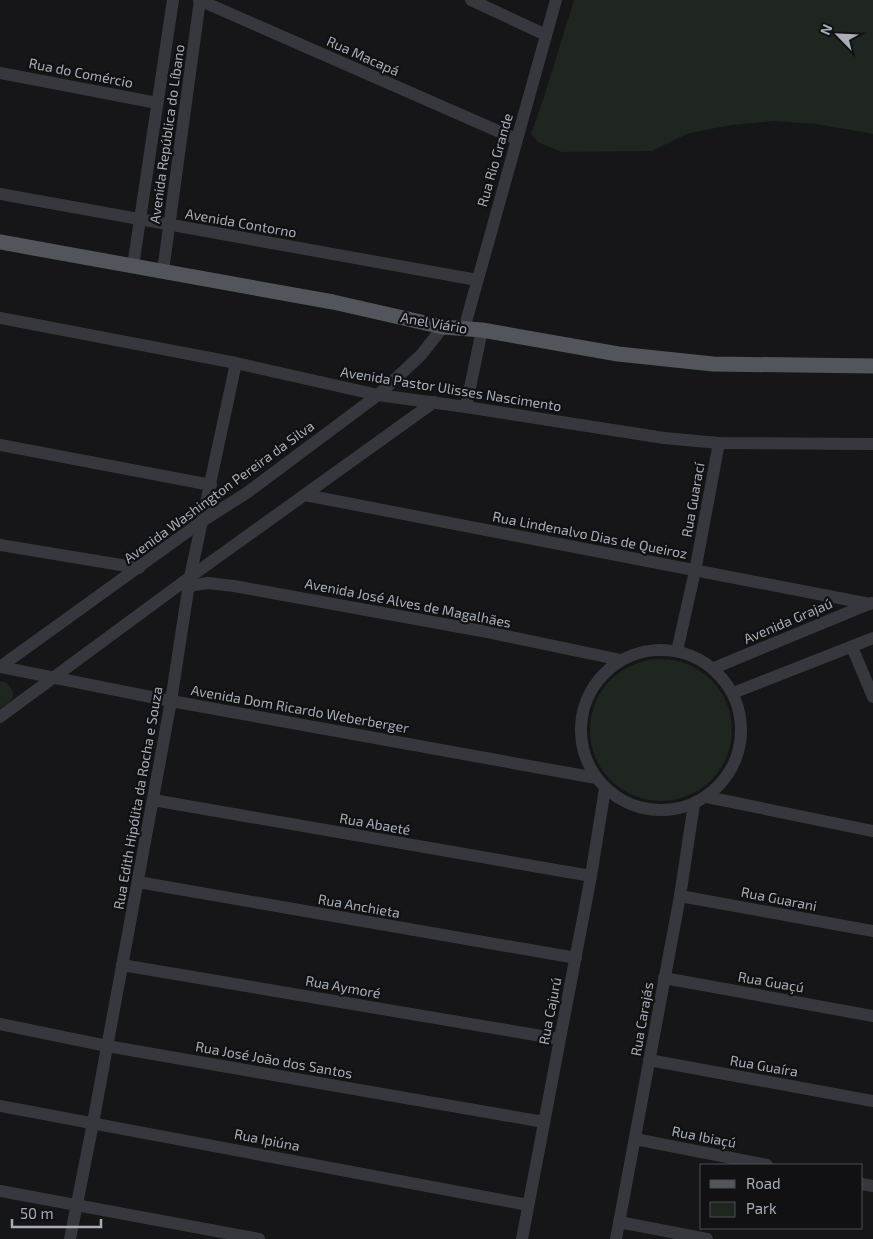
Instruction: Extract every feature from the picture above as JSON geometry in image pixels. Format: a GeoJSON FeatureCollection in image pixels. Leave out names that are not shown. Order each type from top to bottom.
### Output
{"type":"FeatureCollection","features":[{"type":"Feature","properties":{"kind":"main road","name":"Anel Viário"},"geometry":{"type":"LineString","coordinates":[[0,242],[333,302],[443,327],[482,330],[618,354],[713,364],[873,366]]}},
{"type":"Feature","properties":{"kind":"street","name":"Avenida República do Líbano"},"geometry":{"type":"LineString","coordinates":[[133,266],[172,0]]}},
{"type":"Feature","properties":{"kind":"street","name":"Avenida República do Líbano"},"geometry":{"type":"LineString","coordinates":[[163,271],[200,0]]}},
{"type":"Feature","properties":{"kind":"street","name":"Rua Macapá"},"geometry":{"type":"LineString","coordinates":[[200,0],[516,139]]}},
{"type":"Feature","properties":{"kind":"street"},"geometry":{"type":"LineString","coordinates":[[471,0],[546,35]]}},
{"type":"Feature","properties":{"kind":"street","name":"Rua Rio Grande"},"geometry":{"type":"LineString","coordinates":[[464,329],[556,0]]}},
{"type":"Feature","properties":{"kind":"street","name":"Rua do Comércio"},"geometry":{"type":"LineString","coordinates":[[0,73],[157,103]]}},
{"type":"Feature","properties":{"kind":"street","name":"Avenida Contorno"},"geometry":{"type":"LineString","coordinates":[[0,194],[477,280]]}},
{"type":"Feature","properties":{"kind":"street","name":"Avenida Pastor Ulisses Nascimento"},"geometry":{"type":"LineString","coordinates":[[0,318],[236,363],[378,395],[664,438],[719,442],[873,444]]}},
{"type":"Feature","properties":{"kind":"street","name":"Avenida Washington Pereira da Silva"},"geometry":{"type":"LineString","coordinates":[[0,667],[201,522],[248,492],[378,395],[420,355],[443,327]]}},
{"type":"Feature","properties":{"kind":"street"},"geometry":{"type":"LineString","coordinates":[[466,407],[482,330]]}},
{"type":"Feature","properties":{"kind":"street","name":"Rua Edith Hipólita da Rocha e Souza"},"geometry":{"type":"LineString","coordinates":[[70,1239],[171,702],[189,581],[236,363]]}},
{"type":"Feature","properties":{"kind":"street"},"geometry":{"type":"LineString","coordinates":[[0,717],[434,402]]}},
{"type":"Feature","properties":{"kind":"street","name":"Rua Guarací"},"geometry":{"type":"LineString","coordinates":[[677,651],[695,570],[719,442]]}},
{"type":"Feature","properties":{"kind":"street"},"geometry":{"type":"LineString","coordinates":[[0,445],[210,486]]}},
{"type":"Feature","properties":{"kind":"street","name":"Rua Lindenalvo Dias de Queiroz"},"geometry":{"type":"LineString","coordinates":[[305,495],[871,603]]}},
{"type":"Feature","properties":{"kind":"street"},"geometry":{"type":"LineString","coordinates":[[0,545],[138,568]]}},
{"type":"Feature","properties":{"kind":"street","name":"Avenida José Alves de Magalhães"},"geometry":{"type":"LineString","coordinates":[[189,581],[234,586],[482,631],[621,660]]}},
{"type":"Feature","properties":{"kind":"street","name":"Avenida Grajaú"},"geometry":{"type":"LineString","coordinates":[[714,668],[871,603]]}},
{"type":"Feature","properties":{"kind":"street"},"geometry":{"type":"LineString","coordinates":[[733,693],[873,638]]}},
{"type":"Feature","properties":{"kind":"street"},"geometry":{"type":"LineString","coordinates":[[852,647],[873,697]]}},
{"type":"Feature","properties":{"kind":"street"},"geometry":{"type":"LineString","coordinates":[[658,649],[677,651],[696,657],[714,668],[725,680],[733,693],[742,721],[740,750],[728,776],[707,797],[680,810],[645,810],[624,802],[606,789],[596,778],[585,758],[581,736],[582,713],[590,692],[603,674],[621,660],[639,652],[658,649]]}},
{"type":"Feature","properties":{"kind":"street","name":"Avenida Dom Ricardo Weberberger"},"geometry":{"type":"LineString","coordinates":[[0,667],[171,702],[596,778]]}},
{"type":"Feature","properties":{"kind":"street","name":"Rua Cajurú"},"geometry":{"type":"LineString","coordinates":[[522,1239],[576,958],[606,789]]}},
{"type":"Feature","properties":{"kind":"street"},"geometry":{"type":"LineString","coordinates":[[707,797],[873,831]]}},
{"type":"Feature","properties":{"kind":"street","name":"Rua Abaeté"},"geometry":{"type":"LineString","coordinates":[[153,800],[591,876]]}},
{"type":"Feature","properties":{"kind":"street","name":"Rua Carajás"},"geometry":{"type":"LineString","coordinates":[[616,1239],[680,896],[694,804]]}},
{"type":"Feature","properties":{"kind":"street","name":"Rua Anchieta"},"geometry":{"type":"LineString","coordinates":[[138,882],[576,958]]}},
{"type":"Feature","properties":{"kind":"street","name":"Rua Guarani"},"geometry":{"type":"LineString","coordinates":[[680,896],[873,931]]}},
{"type":"Feature","properties":{"kind":"street","name":"Rua Aymoré"},"geometry":{"type":"LineString","coordinates":[[122,965],[560,1039]]}},
{"type":"Feature","properties":{"kind":"street","name":"Rua Guaçú"},"geometry":{"type":"LineString","coordinates":[[664,978],[873,1016]]}},
{"type":"Feature","properties":{"kind":"street","name":"Rua José João dos Santos"},"geometry":{"type":"LineString","coordinates":[[0,1024],[107,1046],[544,1122]]}},
{"type":"Feature","properties":{"kind":"street","name":"Rua Guaíra"},"geometry":{"type":"LineString","coordinates":[[650,1060],[873,1101]]}},
{"type":"Feature","properties":{"kind":"street","name":"Rua Ipiúna"},"geometry":{"type":"LineString","coordinates":[[0,1106],[528,1205]]}},
{"type":"Feature","properties":{"kind":"street","name":"Rua Ibiaçú"},"geometry":{"type":"LineString","coordinates":[[635,1139],[761,1164]]}},
{"type":"Feature","properties":{"kind":"street"},"geometry":{"type":"LineString","coordinates":[[0,1191],[259,1239]]}},
{"type":"Feature","properties":{"kind":"street"},"geometry":{"type":"LineString","coordinates":[[619,1222],[707,1239]]}},
{"type":"Feature","properties":{"kind":"green space"},"geometry":{"type":"Polygon","coordinates":[[[574,0],[873,0],[873,134],[816,124],[774,121],[732,125],[689,133],[652,151],[561,152],[538,142],[531,134],[574,0]]]}},
{"type":"Feature","properties":{"kind":"green space"},"geometry":{"type":"Polygon","coordinates":[[[661,659],[688,665],[700,671],[711,680],[720,691],[726,703],[732,730],[726,757],[720,769],[711,780],[700,789],[688,795],[661,801],[634,795],[622,789],[611,780],[602,769],[596,757],[590,730],[596,703],[602,691],[611,680],[622,671],[634,665],[661,659]]]}},
{"type":"Feature","properties":{"kind":"green space"},"geometry":{"type":"Polygon","coordinates":[[[0,681],[9,685],[13,697],[0,708],[0,681]]]}}]}
